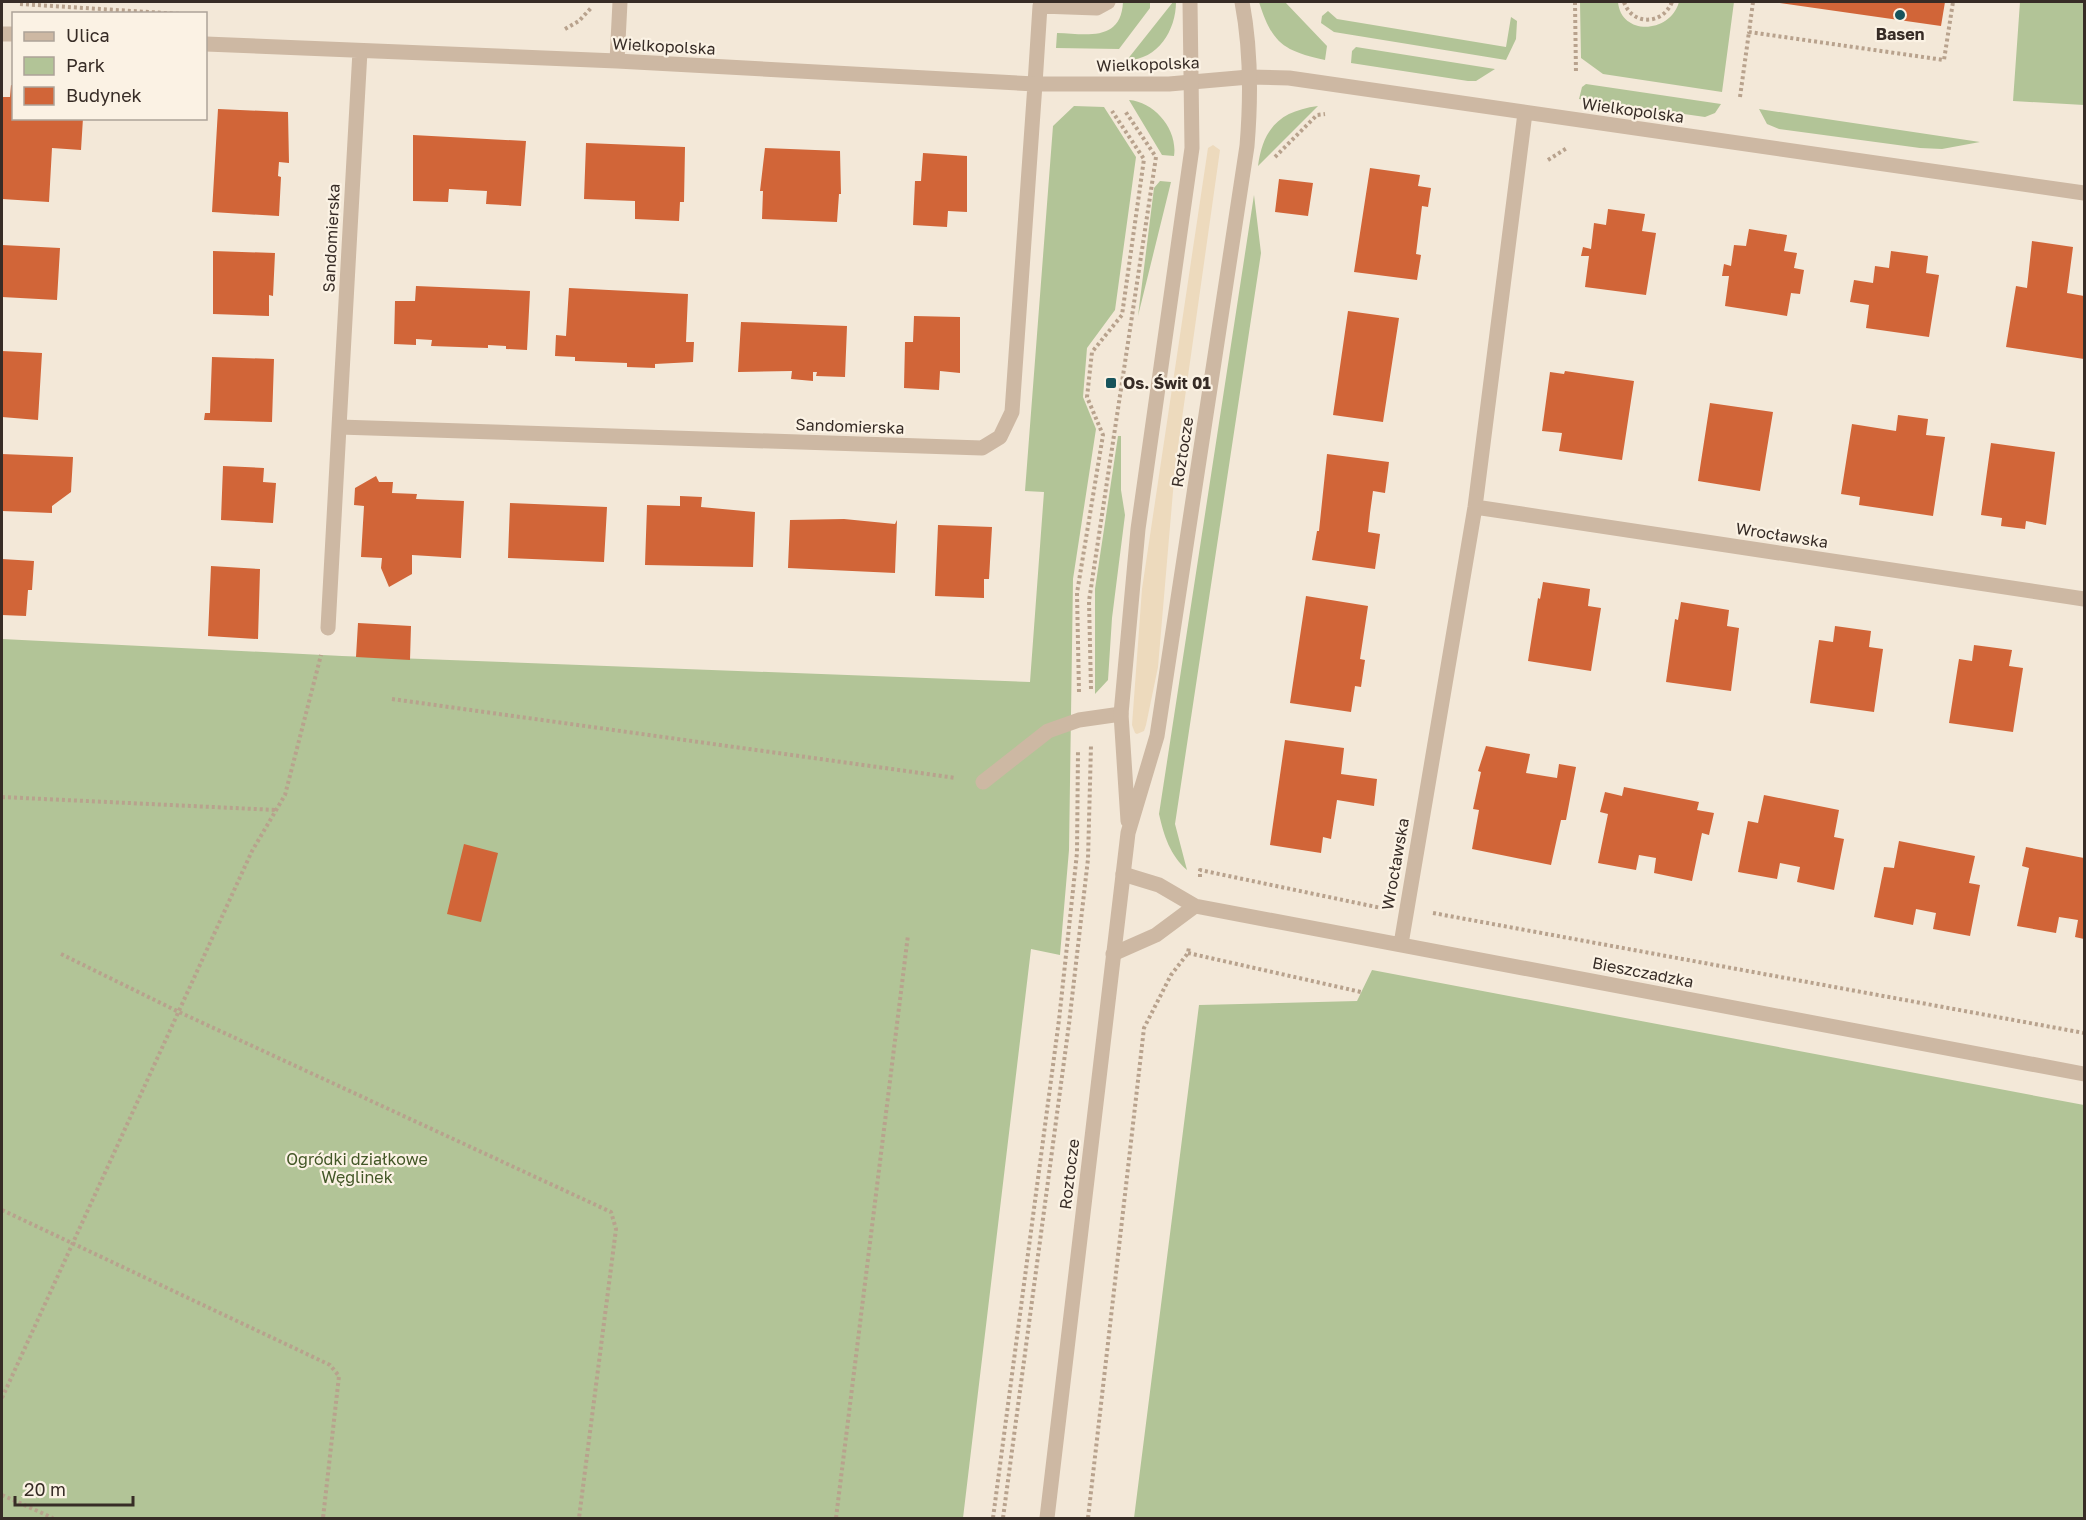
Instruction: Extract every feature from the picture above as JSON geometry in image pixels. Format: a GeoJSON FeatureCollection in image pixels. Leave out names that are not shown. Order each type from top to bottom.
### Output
{"type":"FeatureCollection","features":[{"type":"Feature","properties":{"kind":"street"},"geometry":{"type":"LineString","coordinates":[[617,61],[620,2]]}},
{"type":"Feature","properties":{"kind":"street","name":"Sandomierska"},"geometry":{"type":"LineString","coordinates":[[339,427],[982,448],[1000,437],[1012,412],[1040,6],[1097,8],[1108,2]]}},
{"type":"Feature","properties":{"kind":"street","name":"Roztocze"},"geometry":{"type":"LineString","coordinates":[[1128,833],[1121,714],[1138,529],[1190,174],[1193,81],[1190,2]]}},
{"type":"Feature","properties":{"kind":"street","name":"Roztocze"},"geometry":{"type":"LineString","coordinates":[[1047,1518],[1128,833],[1156,736],[1247,146],[1249,77],[1242,2]]}},
{"type":"Feature","properties":{"kind":"street","name":"Wielkopolska"},"geometry":{"type":"LineString","coordinates":[[207,44],[617,61],[1035,84],[1112,84],[1249,77],[1289,78],[2085,193]]}},
{"type":"Feature","properties":{"kind":"street","name":"Sandomierska"},"geometry":{"type":"LineString","coordinates":[[328,628],[360,51]]}},
{"type":"Feature","properties":{"kind":"street","name":"Wrocławska"},"geometry":{"type":"LineString","coordinates":[[1401,944],[1404,913],[1475,507],[1526,112]]}},
{"type":"Feature","properties":{"kind":"street","name":"Wrocławska"},"geometry":{"type":"LineString","coordinates":[[1475,507],[2085,599]]}},
{"type":"Feature","properties":{"kind":"street"},"geometry":{"type":"LineString","coordinates":[[983,782],[1048,730],[1086,719],[1121,714]]}},
{"type":"Feature","properties":{"kind":"street","name":"Bieszczadzka"},"geometry":{"type":"LineString","coordinates":[[1123,874],[1159,885],[1196,906],[2085,1074]]}},
{"type":"Feature","properties":{"kind":"street"},"geometry":{"type":"LineString","coordinates":[[1113,954],[1156,934],[1196,906]]}},
{"type":"Feature","properties":{"kind":"path"},"geometry":{"type":"LineString","coordinates":[[1575,2],[1576,74]]}},
{"type":"Feature","properties":{"kind":"path"},"geometry":{"type":"LineString","coordinates":[[1624,2],[1629,12],[1643,20],[1659,18],[1665,14],[1672,2]]}},
{"type":"Feature","properties":{"kind":"path"},"geometry":{"type":"LineString","coordinates":[[1740,97],[1753,2]]}},
{"type":"Feature","properties":{"kind":"path"},"geometry":{"type":"LineString","coordinates":[[1749,32],[1944,60],[1953,2]]}},
{"type":"Feature","properties":{"kind":"path"},"geometry":{"type":"LineString","coordinates":[[18,4],[148,12]]}},
{"type":"Feature","properties":{"kind":"path"},"geometry":{"type":"LineString","coordinates":[[993,1518],[1059,1020],[1077,853],[1086,719],[1077,592],[1103,435],[1087,397],[1092,352],[1122,315],[1144,159],[1110,109],[1112,84]]}},
{"type":"Feature","properties":{"kind":"path"},"geometry":{"type":"LineString","coordinates":[[1003,1518],[1068,1035],[1086,871],[1089,601],[1156,158],[1118,100],[1112,84]]}},
{"type":"Feature","properties":{"kind":"path"},"geometry":{"type":"LineString","coordinates":[[1273,159],[1317,115],[1330,114]]}},
{"type":"Feature","properties":{"kind":"path"},"geometry":{"type":"LineString","coordinates":[[1542,169],[1547,160],[1567,148]]}},
{"type":"Feature","properties":{"kind":"path"},"geometry":{"type":"LineString","coordinates":[[2,1398],[252,851],[285,795],[328,628]]}},
{"type":"Feature","properties":{"kind":"path"},"geometry":{"type":"LineString","coordinates":[[392,699],[983,782]]}},
{"type":"Feature","properties":{"kind":"path"},"geometry":{"type":"LineString","coordinates":[[2,796],[276,810]]}},
{"type":"Feature","properties":{"kind":"path"},"geometry":{"type":"LineString","coordinates":[[1088,1518],[1144,1028],[1171,975],[1188,953],[1200,870],[1404,913],[1439,913],[2085,1033]]}},
{"type":"Feature","properties":{"kind":"path"},"geometry":{"type":"LineString","coordinates":[[836,1518],[908,935]]}},
{"type":"Feature","properties":{"kind":"path"},"geometry":{"type":"LineString","coordinates":[[1188,953],[1361,992]]}},
{"type":"Feature","properties":{"kind":"path"},"geometry":{"type":"LineString","coordinates":[[61,954],[179,1012],[611,1212],[616,1229],[579,1518]]}},
{"type":"Feature","properties":{"kind":"path"},"geometry":{"type":"LineString","coordinates":[[2,1210],[330,1365],[339,1376],[323,1518]]}},
{"type":"Feature","properties":{"kind":"path"},"geometry":{"type":"LineString","coordinates":[[2,1495],[53,1518]]}},
{"type":"Feature","properties":{"kind":"green space"},"geometry":{"type":"Polygon","coordinates":[[[1123,2],[1150,2],[1150,8],[1119,49],[1056,48],[1057,33],[1091,34],[1109,30],[1121,15],[1123,2]]]}},
{"type":"Feature","properties":{"kind":"green space"},"geometry":{"type":"Polygon","coordinates":[[[1173,2],[1176,2],[1173,23],[1163,42],[1148,55],[1127,60],[1173,2]]]}},
{"type":"Feature","properties":{"kind":"green space"},"geometry":{"type":"Polygon","coordinates":[[[1259,2],[1285,2],[1327,46],[1325,60],[1299,53],[1281,43],[1269,27],[1259,2]]]}},
{"type":"Feature","properties":{"kind":"green space"},"geometry":{"type":"Polygon","coordinates":[[[1580,2],[1618,2],[1621,13],[1628,21],[1646,27],[1666,20],[1674,13],[1679,2],[1734,2],[1722,92],[1603,74],[1581,58],[1580,2]]]}},
{"type":"Feature","properties":{"kind":"green space"},"geometry":{"type":"Polygon","coordinates":[[[2020,2],[2084,2],[2084,105],[2013,101],[2020,2]]]}},
{"type":"Feature","properties":{"kind":"green space"},"geometry":{"type":"Polygon","coordinates":[[[1328,11],[1337,19],[1506,47],[1511,17],[1517,21],[1516,39],[1506,60],[1334,32],[1321,23],[1322,16],[1328,11]]]}},
{"type":"Feature","properties":{"kind":"green space"},"geometry":{"type":"Polygon","coordinates":[[[1356,47],[1495,69],[1476,81],[1468,81],[1351,63],[1352,51],[1356,47]]]}},
{"type":"Feature","properties":{"kind":"green space"},"geometry":{"type":"Polygon","coordinates":[[[1586,84],[1721,104],[1715,113],[1705,117],[1579,99],[1582,87],[1586,84]]]}},
{"type":"Feature","properties":{"kind":"green space"},"geometry":{"type":"Polygon","coordinates":[[[1129,100],[1148,106],[1163,119],[1172,137],[1174,156],[1162,155],[1129,100]]]}},
{"type":"Feature","properties":{"kind":"green space","name":"Ogródki działkowe Węglinek"},"geometry":{"type":"Polygon","coordinates":[[[1074,106],[1104,107],[1136,157],[1115,310],[1087,348],[1083,397],[1096,429],[1073,579],[1069,850],[1060,955],[1031,949],[963,1518],[2,1518],[2,639],[342,656],[1030,682],[1044,492],[1025,491],[1053,126],[1074,106]]]}},
{"type":"Feature","properties":{"kind":"green space"},"geometry":{"type":"Polygon","coordinates":[[[1318,106],[1258,166],[1264,141],[1276,124],[1293,112],[1318,106]]]}},
{"type":"Feature","properties":{"kind":"green space"},"geometry":{"type":"Polygon","coordinates":[[[1759,109],[1980,142],[1942,149],[1920,148],[1779,129],[1767,124],[1759,109]]]}},
{"type":"Feature","properties":{"kind":"green space"},"geometry":{"type":"Polygon","coordinates":[[[1160,181],[1171,182],[1138,316],[1154,188],[1160,181]]]}},
{"type":"Feature","properties":{"kind":"green space"},"geometry":{"type":"Polygon","coordinates":[[[1254,195],[1261,253],[1175,824],[1187,870],[1176,858],[1169,845],[1159,814],[1254,195]]]}},
{"type":"Feature","properties":{"kind":"green space"},"geometry":{"type":"Polygon","coordinates":[[[1118,436],[1121,436],[1121,490],[1125,515],[1112,618],[1108,680],[1095,694],[1095,589],[1118,436]]]}},
{"type":"Feature","properties":{"kind":"green space"},"geometry":{"type":"Polygon","coordinates":[[[1372,970],[2084,1105],[2084,1518],[1134,1518],[1199,1005],[1357,1001],[1372,970]]]}},
{"type":"Feature","properties":{"kind":"shaded area"},"geometry":{"type":"Polygon","coordinates":[[[1213,145],[1220,150],[1175,468],[1158,667],[1146,725],[1144,731],[1137,734],[1132,725],[1142,589],[1208,148],[1213,145]]]}},
{"type":"Feature","properties":{"kind":"building","name":"Basen"},"geometry":{"type":"Polygon","coordinates":[[[1772,2],[1945,2],[1941,26],[1772,2]]]}},
{"type":"Feature","properties":{"kind":"building"},"geometry":{"type":"Polygon","coordinates":[[[11,85],[12,120],[83,120],[81,150],[52,148],[49,202],[2,199],[2,97],[10,97],[11,85]]]}},
{"type":"Feature","properties":{"kind":"building"},"geometry":{"type":"Polygon","coordinates":[[[218,109],[288,112],[289,163],[279,162],[278,176],[281,177],[279,216],[212,212],[218,109]]]}},
{"type":"Feature","properties":{"kind":"building"},"geometry":{"type":"Polygon","coordinates":[[[413,135],[526,141],[521,206],[486,204],[487,191],[449,189],[448,202],[413,201],[413,135]]]}},
{"type":"Feature","properties":{"kind":"building"},"geometry":{"type":"Polygon","coordinates":[[[586,143],[685,147],[684,202],[680,202],[679,221],[635,219],[635,201],[584,199],[586,143]]]}},
{"type":"Feature","properties":{"kind":"building"},"geometry":{"type":"Polygon","coordinates":[[[765,148],[840,151],[841,194],[839,194],[837,222],[762,219],[763,191],[760,191],[765,148]]]}},
{"type":"Feature","properties":{"kind":"building"},"geometry":{"type":"Polygon","coordinates":[[[923,153],[967,156],[967,212],[948,211],[947,227],[913,225],[915,181],[921,181],[923,153]]]}},
{"type":"Feature","properties":{"kind":"building"},"geometry":{"type":"Polygon","coordinates":[[[1370,168],[1420,175],[1418,186],[1431,188],[1428,207],[1422,206],[1416,254],[1421,255],[1417,280],[1354,272],[1370,168]]]}},
{"type":"Feature","properties":{"kind":"building"},"geometry":{"type":"Polygon","coordinates":[[[1279,179],[1313,183],[1308,216],[1275,212],[1279,179]]]}},
{"type":"Feature","properties":{"kind":"building"},"geometry":{"type":"Polygon","coordinates":[[[1608,209],[1645,214],[1642,231],[1656,233],[1646,295],[1585,287],[1589,256],[1581,256],[1583,247],[1591,249],[1594,223],[1606,225],[1608,209]]]}},
{"type":"Feature","properties":{"kind":"building"},"geometry":{"type":"Polygon","coordinates":[[[1749,229],[1787,235],[1784,251],[1797,253],[1794,268],[1804,270],[1800,294],[1791,293],[1787,316],[1725,306],[1729,276],[1722,276],[1724,264],[1731,266],[1734,245],[1746,246],[1749,229]]]}},
{"type":"Feature","properties":{"kind":"building"},"geometry":{"type":"Polygon","coordinates":[[[2032,241],[2073,247],[2067,293],[2084,296],[2084,359],[2006,347],[2016,286],[2027,288],[2032,241]]]}},
{"type":"Feature","properties":{"kind":"building"},"geometry":{"type":"Polygon","coordinates":[[[2,245],[60,248],[57,300],[2,297],[2,245]]]}},
{"type":"Feature","properties":{"kind":"building"},"geometry":{"type":"Polygon","coordinates":[[[213,251],[275,253],[273,296],[269,295],[269,316],[213,314],[213,251]]]}},
{"type":"Feature","properties":{"kind":"building"},"geometry":{"type":"Polygon","coordinates":[[[1891,251],[1928,256],[1926,273],[1939,275],[1929,337],[1866,328],[1869,305],[1850,302],[1854,280],[1873,283],[1875,266],[1889,268],[1891,251]]]}},
{"type":"Feature","properties":{"kind":"building"},"geometry":{"type":"Polygon","coordinates":[[[416,286],[530,291],[527,350],[488,345],[488,348],[431,346],[432,340],[416,339],[416,345],[394,344],[395,301],[415,301],[416,286]]]}},
{"type":"Feature","properties":{"kind":"building"},"geometry":{"type":"Polygon","coordinates":[[[569,288],[688,294],[686,342],[694,342],[693,362],[655,364],[655,368],[627,367],[627,363],[575,361],[575,357],[555,356],[556,335],[566,336],[569,288]]]}},
{"type":"Feature","properties":{"kind":"building"},"geometry":{"type":"Polygon","coordinates":[[[1348,311],[1399,318],[1383,422],[1333,415],[1348,311]]]}},
{"type":"Feature","properties":{"kind":"building"},"geometry":{"type":"Polygon","coordinates":[[[914,316],[960,317],[960,373],[940,371],[939,390],[904,388],[905,342],[913,342],[914,316]]]}},
{"type":"Feature","properties":{"kind":"building"},"geometry":{"type":"Polygon","coordinates":[[[741,322],[847,326],[845,377],[816,376],[817,372],[813,372],[813,381],[791,379],[792,371],[738,372],[741,322]]]}},
{"type":"Feature","properties":{"kind":"building"},"geometry":{"type":"Polygon","coordinates":[[[2,351],[42,353],[38,420],[2,417],[2,351]]]}},
{"type":"Feature","properties":{"kind":"building"},"geometry":{"type":"Polygon","coordinates":[[[212,357],[274,359],[272,422],[204,420],[205,413],[210,413],[212,357]]]}},
{"type":"Feature","properties":{"kind":"building"},"geometry":{"type":"Polygon","coordinates":[[[1565,371],[1634,381],[1622,460],[1559,451],[1562,433],[1542,431],[1550,372],[1564,374],[1565,371]]]}},
{"type":"Feature","properties":{"kind":"building"},"geometry":{"type":"Polygon","coordinates":[[[1710,403],[1773,412],[1760,491],[1698,481],[1710,403]]]}},
{"type":"Feature","properties":{"kind":"building"},"geometry":{"type":"Polygon","coordinates":[[[1898,415],[1928,419],[1926,435],[1945,437],[1933,516],[1859,505],[1860,497],[1841,494],[1852,424],[1896,431],[1898,415]]]}},
{"type":"Feature","properties":{"kind":"building"},"geometry":{"type":"Polygon","coordinates":[[[1991,443],[2055,452],[2046,525],[2026,521],[2025,529],[2001,526],[2002,518],[1981,515],[1991,443]]]}},
{"type":"Feature","properties":{"kind":"building"},"geometry":{"type":"Polygon","coordinates":[[[2,454],[73,457],[71,492],[52,506],[52,513],[2,511],[2,454]]]}},
{"type":"Feature","properties":{"kind":"building"},"geometry":{"type":"Polygon","coordinates":[[[1327,454],[1389,462],[1385,493],[1373,491],[1370,513],[1368,532],[1380,534],[1375,569],[1312,560],[1317,531],[1319,531],[1327,454]]]}},
{"type":"Feature","properties":{"kind":"building"},"geometry":{"type":"Polygon","coordinates":[[[223,466],[264,468],[263,482],[276,483],[273,523],[221,520],[223,466]]]}},
{"type":"Feature","properties":{"kind":"building"},"geometry":{"type":"Polygon","coordinates":[[[376,476],[379,482],[393,482],[392,493],[417,494],[416,499],[464,501],[461,558],[412,555],[412,574],[389,587],[381,568],[382,558],[361,557],[364,506],[354,505],[355,488],[376,476]]]}},
{"type":"Feature","properties":{"kind":"building"},"geometry":{"type":"Polygon","coordinates":[[[680,496],[702,497],[701,507],[755,512],[753,567],[645,565],[647,505],[680,506],[680,496]]]}},
{"type":"Feature","properties":{"kind":"building"},"geometry":{"type":"Polygon","coordinates":[[[510,503],[607,507],[604,562],[508,558],[510,503]]]}},
{"type":"Feature","properties":{"kind":"building"},"geometry":{"type":"Polygon","coordinates":[[[844,519],[895,524],[897,520],[895,573],[788,568],[790,520],[844,519]]]}},
{"type":"Feature","properties":{"kind":"building"},"geometry":{"type":"Polygon","coordinates":[[[938,525],[992,527],[989,579],[984,579],[984,598],[935,596],[938,525]]]}},
{"type":"Feature","properties":{"kind":"building"},"geometry":{"type":"Polygon","coordinates":[[[2,559],[34,561],[32,590],[28,590],[26,616],[2,615],[2,559]]]}},
{"type":"Feature","properties":{"kind":"building"},"geometry":{"type":"Polygon","coordinates":[[[211,566],[260,569],[258,639],[208,636],[211,566]]]}},
{"type":"Feature","properties":{"kind":"building"},"geometry":{"type":"Polygon","coordinates":[[[1543,582],[1590,589],[1588,606],[1601,608],[1591,671],[1528,661],[1538,598],[1540,599],[1543,582]]]}},
{"type":"Feature","properties":{"kind":"building"},"geometry":{"type":"Polygon","coordinates":[[[1306,596],[1368,606],[1360,659],[1365,660],[1361,687],[1355,686],[1351,712],[1290,703],[1306,596]]]}},
{"type":"Feature","properties":{"kind":"building"},"geometry":{"type":"Polygon","coordinates":[[[1681,602],[1729,610],[1727,626],[1739,628],[1731,691],[1666,682],[1675,619],[1678,620],[1681,602]]]}},
{"type":"Feature","properties":{"kind":"building"},"geometry":{"type":"Polygon","coordinates":[[[358,623],[411,626],[410,660],[356,657],[358,623]]]}},
{"type":"Feature","properties":{"kind":"building"},"geometry":{"type":"Polygon","coordinates":[[[1835,626],[1871,631],[1869,647],[1883,649],[1874,712],[1810,703],[1819,640],[1833,642],[1835,626]]]}},
{"type":"Feature","properties":{"kind":"building"},"geometry":{"type":"Polygon","coordinates":[[[1974,645],[2012,650],[2009,666],[2023,668],[2013,732],[1949,723],[1959,659],[1972,661],[1974,645]]]}},
{"type":"Feature","properties":{"kind":"building"},"geometry":{"type":"Polygon","coordinates":[[[1285,740],[1344,748],[1341,774],[1377,779],[1374,806],[1337,800],[1331,839],[1323,837],[1321,853],[1270,845],[1285,740]]]}},
{"type":"Feature","properties":{"kind":"building"},"geometry":{"type":"Polygon","coordinates":[[[1486,746],[1530,754],[1526,773],[1557,778],[1559,764],[1576,767],[1566,820],[1561,820],[1551,865],[1472,849],[1479,810],[1473,809],[1481,772],[1478,771],[1486,746]]]}},
{"type":"Feature","properties":{"kind":"building"},"geometry":{"type":"Polygon","coordinates":[[[1624,787],[1699,802],[1697,810],[1714,813],[1709,835],[1702,833],[1692,881],[1654,873],[1656,858],[1639,855],[1636,870],[1598,863],[1608,814],[1600,812],[1605,792],[1622,796],[1624,787]]]}},
{"type":"Feature","properties":{"kind":"building"},"geometry":{"type":"Polygon","coordinates":[[[1764,795],[1839,810],[1834,837],[1844,839],[1834,890],[1797,882],[1800,867],[1780,863],[1777,879],[1738,872],[1748,821],[1758,823],[1764,795]]]}},
{"type":"Feature","properties":{"kind":"building"},"geometry":{"type":"Polygon","coordinates":[[[1899,841],[1975,856],[1969,883],[1980,885],[1970,936],[1933,929],[1936,913],[1916,909],[1913,925],[1874,917],[1884,867],[1894,868],[1899,841]]]}},
{"type":"Feature","properties":{"kind":"building"},"geometry":{"type":"Polygon","coordinates":[[[464,844],[498,853],[481,922],[447,914],[464,844]]]}},
{"type":"Feature","properties":{"kind":"building"},"geometry":{"type":"Polygon","coordinates":[[[2026,847],[2084,858],[2084,939],[2075,937],[2078,920],[2059,917],[2056,933],[2017,926],[2029,868],[2022,866],[2026,847]]]}},
{"type":"Feature","properties":{"kind":"place","name":"Basen"},"geometry":{"type":"Point","coordinates":[1900,15]}},
{"type":"Feature","properties":{"kind":"place","name":"Os. Świt 01"},"geometry":{"type":"Point","coordinates":[1111,383]}}]}
